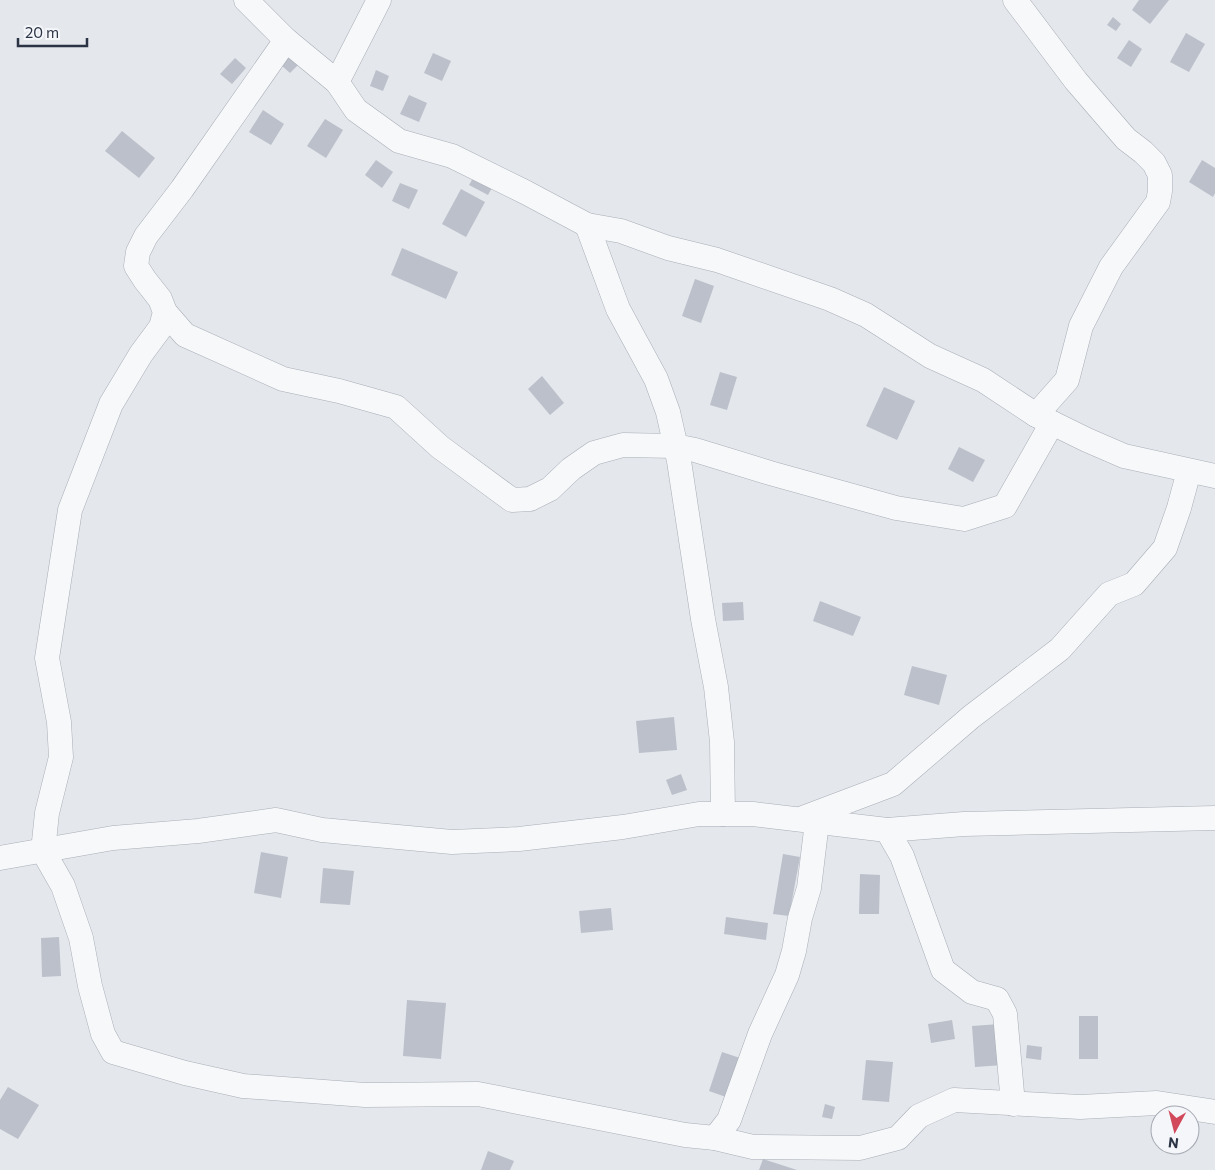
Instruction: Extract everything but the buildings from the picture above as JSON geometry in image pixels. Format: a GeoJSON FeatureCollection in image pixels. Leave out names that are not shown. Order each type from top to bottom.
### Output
{"type":"FeatureCollection","features":[{"type":"Feature","properties":{"kind":"street"},"geometry":{"type":"LineString","coordinates":[[246,0],[286,40],[337,82],[356,110],[399,141],[452,156],[587,225],[621,231],[668,248],[717,260],[830,299],[866,314],[930,356],[983,380],[1044,419],[1124,456],[1215,476]]}},
{"type":"Feature","properties":{"kind":"street"},"geometry":{"type":"LineString","coordinates":[[337,82],[379,0]]}},
{"type":"Feature","properties":{"kind":"street"},"geometry":{"type":"LineString","coordinates":[[286,40],[146,236],[138,252],[136,266],[160,299],[165,312],[185,335],[283,379],[339,391],[396,407],[440,447],[512,500],[530,499],[550,489],[571,469],[594,453],[623,445],[675,446],[695,450],[896,508],[964,519],[1005,506],[1044,419],[1067,380],[1082,326],[1111,267],[1158,202],[1160,175],[1154,164],[1143,152],[1126,139],[1076,82],[1014,0]]}},
{"type":"Feature","properties":{"kind":"street"},"geometry":{"type":"LineString","coordinates":[[587,225],[618,309],[656,379],[668,412],[716,687],[722,742],[723,814]]}},
{"type":"Feature","properties":{"kind":"street"},"geometry":{"type":"LineString","coordinates":[[165,312],[161,327],[141,354],[111,404],[70,510],[47,658],[59,722],[61,757],[47,813],[43,851],[63,886],[81,938],[90,986],[103,1034],[114,1052],[185,1074],[242,1086],[366,1095],[478,1094],[685,1135],[715,1138],[753,1148],[860,1148],[898,1138],[919,1116],[954,1100],[1080,1107],[1157,1103],[1215,1112]]}},
{"type":"Feature","properties":{"kind":"street"},"geometry":{"type":"LineString","coordinates":[[807,821],[893,784],[971,717],[1060,648],[1109,594],[1134,584],[1165,548],[1189,471]]}},
{"type":"Feature","properties":{"kind":"street"},"geometry":{"type":"LineString","coordinates":[[0,858],[113,838],[198,831],[276,820],[322,830],[452,842],[518,840],[699,814],[753,814],[888,830],[964,824],[1215,818]]}},
{"type":"Feature","properties":{"kind":"street"},"geometry":{"type":"LineString","coordinates":[[715,1138],[729,1120],[760,1034],[787,975],[794,951],[800,918],[809,888],[807,821]]}},
{"type":"Feature","properties":{"kind":"street"},"geometry":{"type":"LineString","coordinates":[[888,830],[902,856],[943,970],[972,992],[997,999],[1005,1014],[1013,1104]]}}]}
